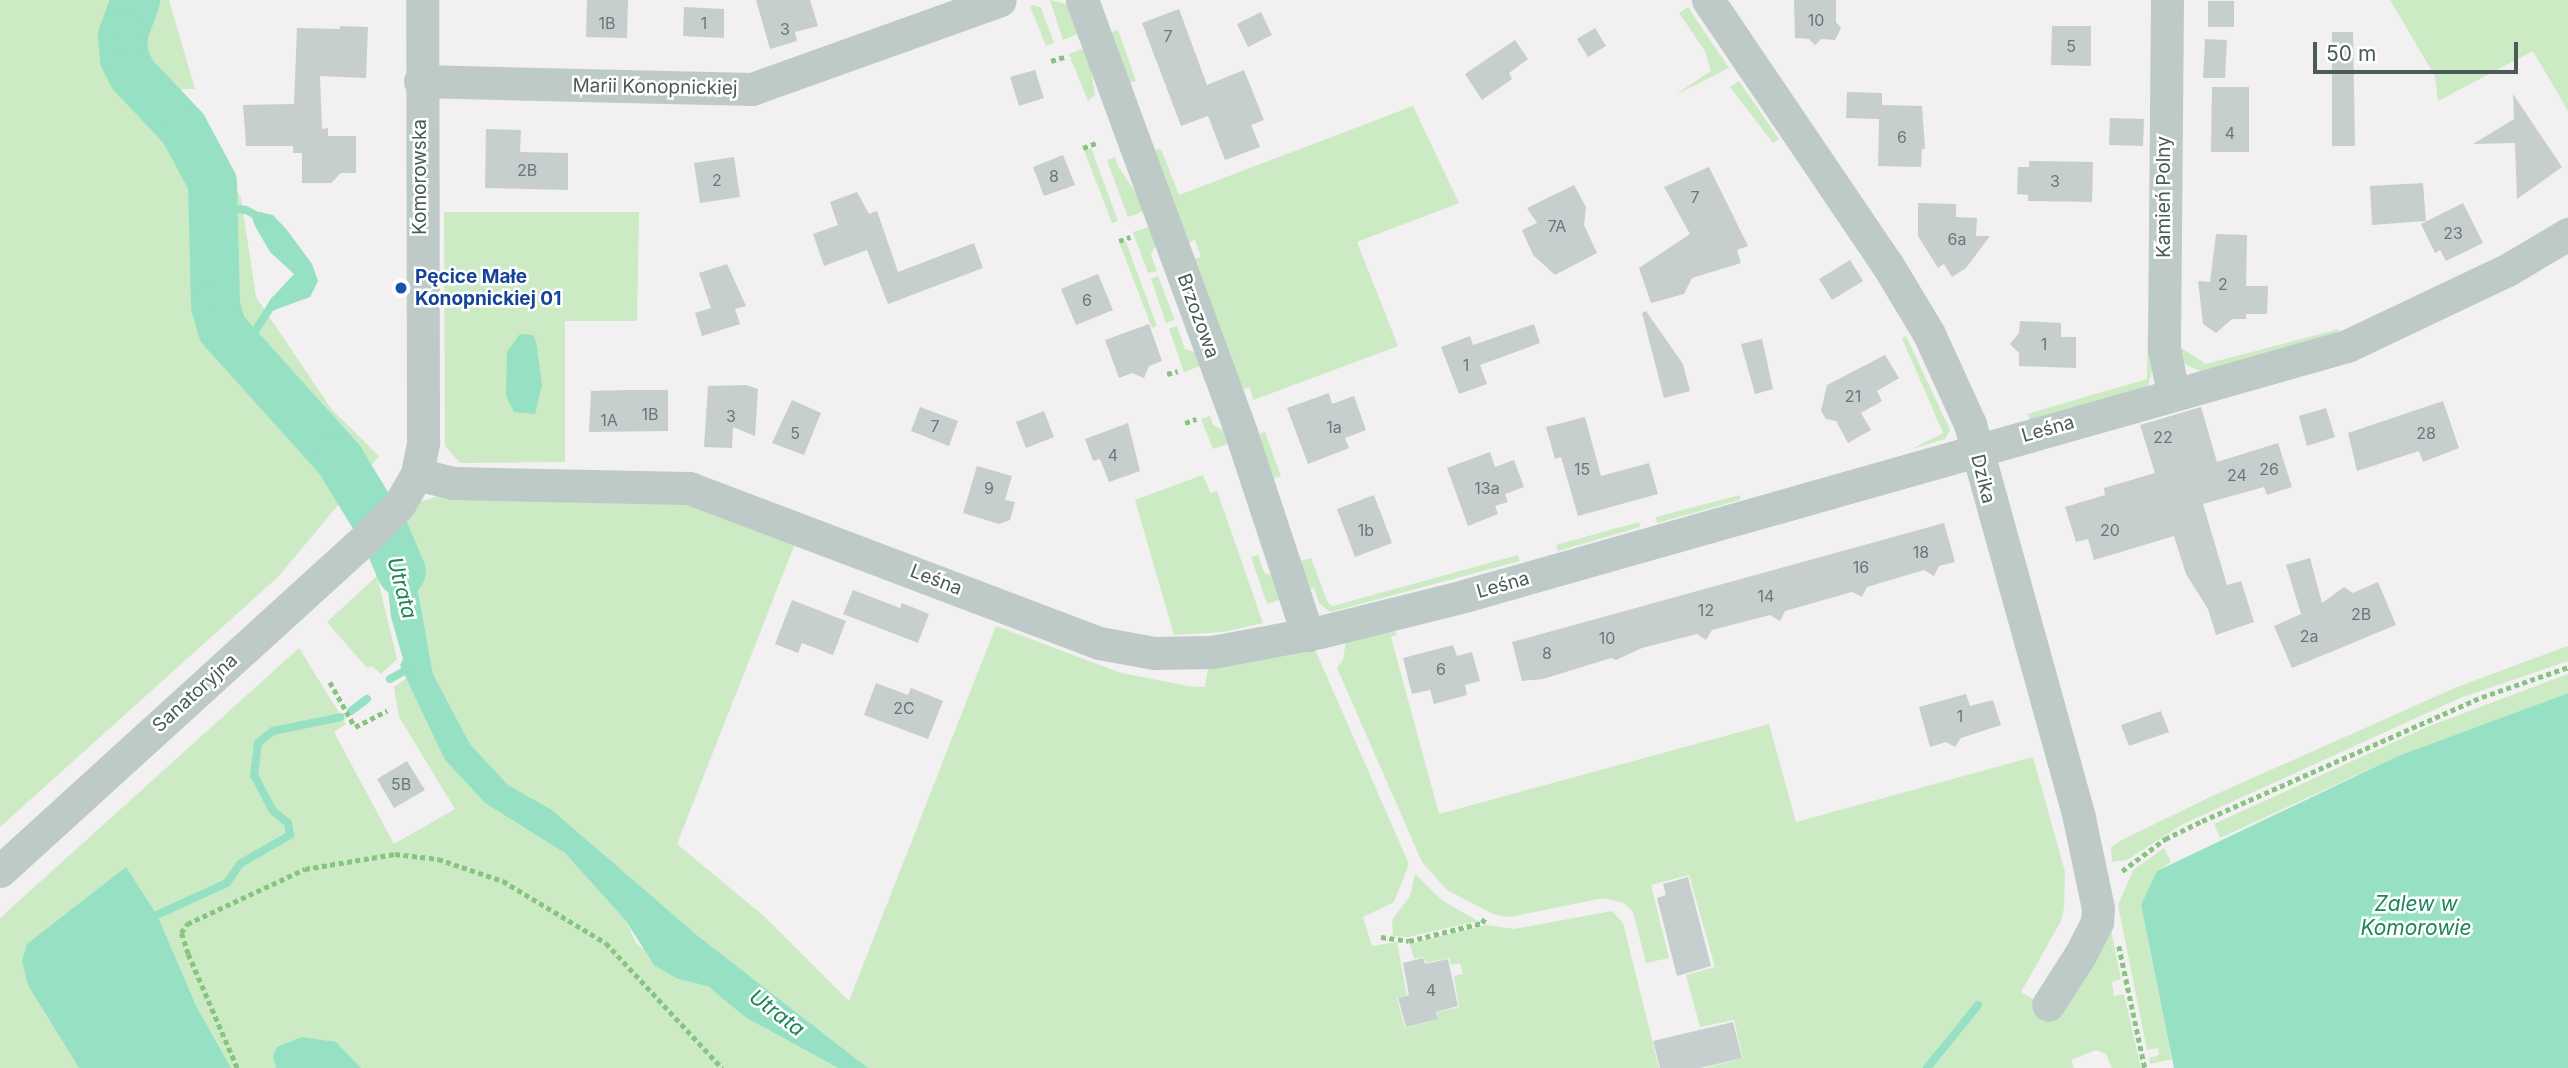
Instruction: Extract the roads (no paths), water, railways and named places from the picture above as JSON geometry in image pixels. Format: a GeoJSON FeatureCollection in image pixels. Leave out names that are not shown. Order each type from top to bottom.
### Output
{"type":"FeatureCollection","features":[{"type":"Feature","properties":{"kind":"street","name":"Komorowska"},"geometry":{"type":"LineString","coordinates":[[380,524],[417,474],[423,442],[420,81],[422,0]]}},
{"type":"Feature","properties":{"kind":"street","name":"Marii Konopnickiej"},"geometry":{"type":"LineString","coordinates":[[420,81],[752,89],[1000,0]]}},
{"type":"Feature","properties":{"kind":"street","name":"Brzozowa"},"geometry":{"type":"LineString","coordinates":[[1082,0],[1241,433],[1308,635]]}},
{"type":"Feature","properties":{"kind":"street","name":"Dzika"},"geometry":{"type":"LineString","coordinates":[[1708,0],[1916,312],[1964,407],[2088,853],[2099,915],[2048,1005]]}},
{"type":"Feature","properties":{"kind":"street","name":"Kamień Polny"},"geometry":{"type":"LineString","coordinates":[[2166,0],[2164,349],[2173,393]]}},
{"type":"Feature","properties":{"kind":"street","name":"Leśna"},"geometry":{"type":"LineString","coordinates":[[417,474],[453,483],[689,488],[1123,649],[1196,654],[1308,635],[1464,596],[2360,341],[2509,269],[2568,234]]}},
{"type":"Feature","properties":{"kind":"street","name":"Sanatoryjna"},"geometry":{"type":"LineString","coordinates":[[0,872],[380,524]]}},
{"type":"Feature","properties":{"kind":"water"},"geometry":{"type":"Polygon","coordinates":[[[260,212],[273,215],[287,230],[312,264],[318,281],[310,297],[272,311],[269,301],[294,274],[270,252],[255,226],[252,218],[260,212]]]}},
{"type":"Feature","properties":{"kind":"water"},"geometry":{"type":"Polygon","coordinates":[[[520,334],[533,335],[536,341],[542,385],[535,414],[514,412],[506,396],[507,352],[520,334]]]}},
{"type":"Feature","properties":{"kind":"water"},"geometry":{"type":"Polygon","coordinates":[[[396,527],[410,547],[433,674],[470,744],[508,785],[552,810],[698,936],[868,1068],[838,1068],[745,1017],[708,986],[678,979],[654,965],[626,921],[565,853],[485,803],[445,760],[400,665],[403,659],[391,617],[385,563],[376,545],[396,527]]]}},
{"type":"Feature","properties":{"kind":"water","name":"Zalew w Komorowie"},"geometry":{"type":"Polygon","coordinates":[[[2568,693],[2568,1068],[2174,1068],[2141,905],[2157,871],[2398,756],[2568,693]]]}},
{"type":"Feature","properties":{"kind":"water"},"geometry":{"type":"Polygon","coordinates":[[[126,867],[157,915],[197,1008],[231,1068],[79,1068],[28,985],[22,961],[27,944],[126,867]]]}},
{"type":"Feature","properties":{"kind":"water"},"geometry":{"type":"Polygon","coordinates":[[[302,1037],[336,1042],[361,1068],[276,1068],[273,1056],[277,1047],[302,1037]]]}},
{"type":"Feature","properties":{"kind":"waterway","name":"Utrata"},"geometry":{"type":"LineString","coordinates":[[135,0],[122,36],[124,58],[132,74],[183,128],[212,182],[215,305],[222,329],[339,459],[386,536],[401,571]]}},
{"type":"Feature","properties":{"kind":"waterway"},"geometry":{"type":"LineString","coordinates":[[214,205],[246,210],[261,218]]}},
{"type":"Feature","properties":{"kind":"waterway"},"geometry":{"type":"LineString","coordinates":[[241,353],[275,300]]}},
{"type":"Feature","properties":{"kind":"waterway"},"geometry":{"type":"LineString","coordinates":[[390,679],[410,668]]}},
{"type":"Feature","properties":{"kind":"waterway"},"geometry":{"type":"LineString","coordinates":[[351,711],[367,699]]}},
{"type":"Feature","properties":{"kind":"waterway"},"geometry":{"type":"LineString","coordinates":[[157,915],[227,883],[240,864],[290,835],[288,823],[273,811],[254,776],[258,743],[273,731],[341,717]]}},
{"type":"Feature","properties":{"kind":"waterway"},"geometry":{"type":"LineString","coordinates":[[1927,1068],[1978,1005]]}},
{"type":"Feature","properties":{"kind":"place","name":"Pęcice Małe Konopnickiej 01"},"geometry":{"type":"Point","coordinates":[401,288]}}]}
